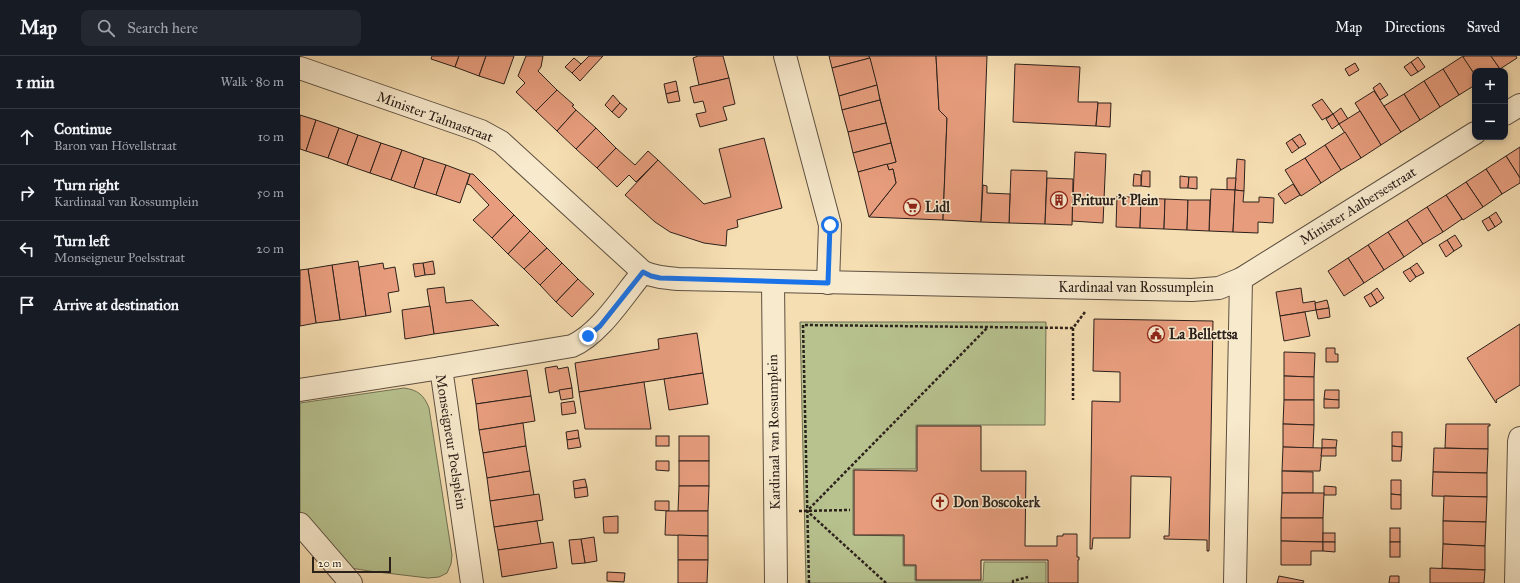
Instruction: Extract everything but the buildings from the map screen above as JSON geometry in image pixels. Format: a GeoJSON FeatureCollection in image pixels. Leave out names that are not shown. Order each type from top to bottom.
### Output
{"type":"FeatureCollection","features":[{"type":"Feature","properties":{"kind":"street"},"geometry":{"type":"LineString","coordinates":[[785,56],[830,225],[828,283]]}},
{"type":"Feature","properties":{"kind":"street","name":"Minister Talmastraat"},"geometry":{"type":"LineString","coordinates":[[300,68],[481,132],[501,142],[643,272]]}},
{"type":"Feature","properties":{"kind":"street"},"geometry":{"type":"LineString","coordinates":[[1508,112],[1520,105]]}},
{"type":"Feature","properties":{"kind":"street","name":"Minister Aalbersestraat"},"geometry":{"type":"LineString","coordinates":[[1241,279],[1472,135]]}},
{"type":"Feature","properties":{"kind":"street"},"geometry":{"type":"LineString","coordinates":[[441,368],[572,346],[581,342],[600,326],[643,272]]}},
{"type":"Feature","properties":{"kind":"street","name":"Kardinaal van Rossumplein"},"geometry":{"type":"LineString","coordinates":[[643,272],[660,278],[773,282],[1207,290],[1219,288],[1241,279]]}},
{"type":"Feature","properties":{"kind":"street"},"geometry":{"type":"LineString","coordinates":[[1235,583],[1241,279]]}},
{"type":"Feature","properties":{"kind":"street","name":"Kardinaal van Rossumplein"},"geometry":{"type":"LineString","coordinates":[[773,282],[776,583]]}},
{"type":"Feature","properties":{"kind":"street","name":"Monseigneur Poelsplein"},"geometry":{"type":"LineString","coordinates":[[300,390],[441,368],[472,583]]}},
{"type":"Feature","properties":{"kind":"street"},"geometry":{"type":"LineString","coordinates":[[1516,583],[1520,438]]}},
{"type":"Feature","properties":{"kind":"street"},"geometry":{"type":"LineString","coordinates":[[300,524],[351,583]]}},
{"type":"Feature","properties":{"kind":"path"},"geometry":{"type":"LineString","coordinates":[[1073,400],[1073,328],[1103,288]]}},
{"type":"Feature","properties":{"kind":"path"},"geometry":{"type":"LineString","coordinates":[[809,583],[803,325],[1073,328]]}},
{"type":"Feature","properties":{"kind":"path"},"geometry":{"type":"LineString","coordinates":[[807,511],[988,328]]}},
{"type":"Feature","properties":{"kind":"path"},"geometry":{"type":"LineString","coordinates":[[775,511],[850,510]]}},
{"type":"Feature","properties":{"kind":"path"},"geometry":{"type":"LineString","coordinates":[[807,511],[886,583]]}},
{"type":"Feature","properties":{"kind":"path"},"geometry":{"type":"LineString","coordinates":[[1013,583],[1028,577]]}},
{"type":"Feature","properties":{"kind":"green space"},"geometry":{"type":"Polygon","coordinates":[[[800,322],[1046,322],[1045,425],[916,425],[916,469],[853,469],[853,535],[903,536],[903,566],[915,566],[915,581],[983,581],[984,562],[1046,562],[1046,583],[806,583],[800,322]]]}},
{"type":"Feature","properties":{"kind":"green space"},"geometry":{"type":"Polygon","coordinates":[[[404,388],[413,390],[423,396],[429,408],[452,555],[451,564],[447,573],[439,577],[428,578],[345,567],[300,514],[300,403],[404,388]]]}},
{"type":"Feature","properties":{"kind":"place","name":"Frituur 't Plein"},"geometry":{"type":"Point","coordinates":[1059,200]}},
{"type":"Feature","properties":{"kind":"place","name":"Lidl"},"geometry":{"type":"Point","coordinates":[912,207]}},
{"type":"Feature","properties":{"kind":"place","name":"La Bellettsa"},"geometry":{"type":"Point","coordinates":[1156,334]}},
{"type":"Feature","properties":{"kind":"place","name":"Don Boscokerk"},"geometry":{"type":"Point","coordinates":[940,502]}},
{"type":"Feature","properties":{"kind":"route"},"geometry":{"type":"LineString","coordinates":[[588,336],[600,326],[643,272],[660,278],[828,283],[830,225]]}}]}
